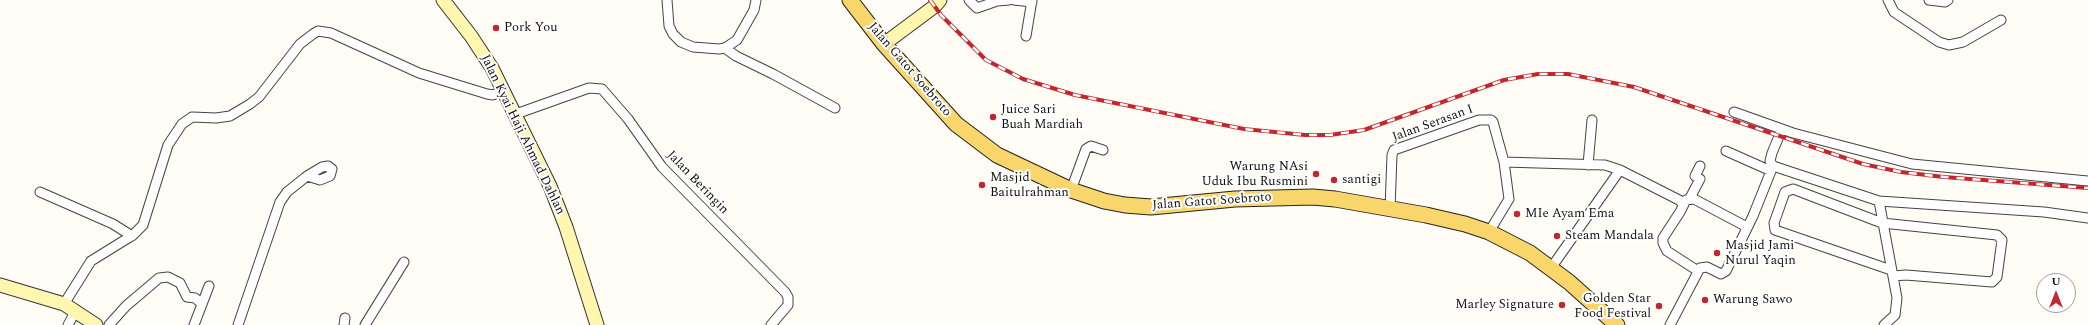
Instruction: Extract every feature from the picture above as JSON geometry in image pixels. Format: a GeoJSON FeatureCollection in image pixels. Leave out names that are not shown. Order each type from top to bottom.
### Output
{"type":"FeatureCollection","features":[{"type":"Feature","properties":{"kind":"main road","name":"Jalan Kyai Haji Ahmad Dahlan"},"geometry":{"type":"LineString","coordinates":[[443,0],[482,52],[559,209],[597,325]]}},
{"type":"Feature","properties":{"kind":"main road","name":"Jalan Gatot Soebroto"},"geometry":{"type":"LineString","coordinates":[[850,0],[884,44],[956,124],[996,155],[1070,190],[1104,201],[1125,205],[1181,206],[1235,199],[1312,197],[1335,199],[1439,218],[1489,232],[1530,253],[1569,282],[1617,325]]}},
{"type":"Feature","properties":{"kind":"main road"},"geometry":{"type":"LineString","coordinates":[[884,44],[935,6],[940,0]]}},
{"type":"Feature","properties":{"kind":"main road"},"geometry":{"type":"LineString","coordinates":[[0,285],[64,304],[96,325]]}},
{"type":"Feature","properties":{"kind":"street"},"geometry":{"type":"LineString","coordinates":[[666,0],[669,26],[673,34],[681,42],[702,48],[724,48],[737,40],[754,10],[756,0]]}},
{"type":"Feature","properties":{"kind":"street"},"geometry":{"type":"LineString","coordinates":[[969,0],[977,8],[997,1],[1009,0]]}},
{"type":"Feature","properties":{"kind":"street"},"geometry":{"type":"LineString","coordinates":[[1014,0],[1032,1],[1026,36]]}},
{"type":"Feature","properties":{"kind":"street"},"geometry":{"type":"LineString","coordinates":[[1888,0],[1894,12],[1939,42],[1949,45],[1964,42],[2001,20]]}},
{"type":"Feature","properties":{"kind":"street"},"geometry":{"type":"LineString","coordinates":[[1929,0],[1945,2],[1948,0]]}},
{"type":"Feature","properties":{"kind":"street"},"geometry":{"type":"LineString","coordinates":[[64,304],[91,261],[132,236],[143,225],[168,145],[182,124],[192,118],[216,118],[230,116],[250,104],[259,97],[300,44],[318,31],[338,36],[419,72],[487,94],[502,91]]}},
{"type":"Feature","properties":{"kind":"street"},"geometry":{"type":"LineString","coordinates":[[724,48],[736,56],[835,108]]}},
{"type":"Feature","properties":{"kind":"street","name":"Jalan Beringin"},"geometry":{"type":"LineString","coordinates":[[513,115],[589,88],[602,89],[628,119],[662,167],[785,292],[788,297],[788,305],[771,325]]}},
{"type":"Feature","properties":{"kind":"street"},"geometry":{"type":"LineString","coordinates":[[1734,112],[1782,129],[1912,164],[2088,181]]}},
{"type":"Feature","properties":{"kind":"street","name":"Jalan Serasan I"},"geometry":{"type":"LineString","coordinates":[[1390,209],[1392,155],[1394,150],[1479,120],[1487,120],[1493,122],[1504,162],[1509,199],[1489,232]]}},
{"type":"Feature","properties":{"kind":"street"},"geometry":{"type":"LineString","coordinates":[[1588,165],[1592,120]]}},
{"type":"Feature","properties":{"kind":"street"},"geometry":{"type":"LineString","coordinates":[[1670,325],[1700,268],[1707,267],[1718,274],[1724,274],[1747,227],[1772,168],[1770,161],[1772,153],[1782,129]]}},
{"type":"Feature","properties":{"kind":"street"},"geometry":{"type":"LineString","coordinates":[[1070,190],[1086,149],[1091,146],[1103,150]]}},
{"type":"Feature","properties":{"kind":"street"},"geometry":{"type":"LineString","coordinates":[[1726,151],[1772,168],[1879,201],[2044,212],[2088,218]]}},
{"type":"Feature","properties":{"kind":"street"},"geometry":{"type":"LineString","coordinates":[[1504,162],[1605,165],[1620,170],[1679,200],[1686,201],[1747,227]]}},
{"type":"Feature","properties":{"kind":"street"},"geometry":{"type":"LineString","coordinates":[[1698,271],[1664,247],[1663,238],[1700,179],[1695,176],[1700,166]]}},
{"type":"Feature","properties":{"kind":"street"},"geometry":{"type":"LineString","coordinates":[[1551,268],[1620,170]]}},
{"type":"Feature","properties":{"kind":"street"},"geometry":{"type":"LineString","coordinates":[[238,325],[280,202],[287,192],[307,176]]}},
{"type":"Feature","properties":{"kind":"street"},"geometry":{"type":"LineString","coordinates":[[1791,189],[1882,222],[1997,235],[2002,242],[1997,277],[1992,282],[1892,273],[1777,232],[1774,223],[1785,192],[1791,189]]}},
{"type":"Feature","properties":{"kind":"street"},"geometry":{"type":"LineString","coordinates":[[40,192],[113,224],[132,236]]}},
{"type":"Feature","properties":{"kind":"street"},"geometry":{"type":"LineString","coordinates":[[1879,201],[1897,307],[1895,314],[1884,325]]}},
{"type":"Feature","properties":{"kind":"street"},"geometry":{"type":"LineString","coordinates":[[366,325],[404,262]]}},
{"type":"Feature","properties":{"kind":"street"},"geometry":{"type":"LineString","coordinates":[[109,325],[126,306],[159,278],[168,277],[180,283],[187,297],[195,298],[201,303]]}},
{"type":"Feature","properties":{"kind":"street"},"geometry":{"type":"LineString","coordinates":[[194,325],[201,303],[209,286]]}},
{"type":"Feature","properties":{"kind":"street"},"geometry":{"type":"LineString","coordinates":[[68,325],[75,312]]}},
{"type":"Feature","properties":{"kind":"railway"},"geometry":{"type":"LineString","coordinates":[[930,0],[941,15],[986,60],[1023,79],[1075,95],[1244,129],[1305,135],[1330,135],[1364,130],[1504,80],[1538,74],[1568,74],[1634,87],[1863,164],[1901,172],[1944,177],[2088,188]]}},
{"type":"Feature","properties":{"kind":"place","name":"Pork You"},"geometry":{"type":"Point","coordinates":[496,28]}},
{"type":"Feature","properties":{"kind":"place","name":"Juice Sari Buah Mardiah"},"geometry":{"type":"Point","coordinates":[993,117]}},
{"type":"Feature","properties":{"kind":"place","name":"Warung NAsi Uduk Ibu Rusmini"},"geometry":{"type":"Point","coordinates":[1316,174]}},
{"type":"Feature","properties":{"kind":"place","name":"santigi"},"geometry":{"type":"Point","coordinates":[1334,180]}},
{"type":"Feature","properties":{"kind":"place","name":"Masjid Baitulrahman"},"geometry":{"type":"Point","coordinates":[982,185]}},
{"type":"Feature","properties":{"kind":"place","name":"MIe Ayam Ema"},"geometry":{"type":"Point","coordinates":[1517,214]}},
{"type":"Feature","properties":{"kind":"place","name":"Steam Mandala"},"geometry":{"type":"Point","coordinates":[1557,236]}},
{"type":"Feature","properties":{"kind":"place","name":"Masjid Jami Nurul Yaqin"},"geometry":{"type":"Point","coordinates":[1717,253]}},
{"type":"Feature","properties":{"kind":"place","name":"Warung Sawo"},"geometry":{"type":"Point","coordinates":[1705,300]}},
{"type":"Feature","properties":{"kind":"place","name":"Marley Signature"},"geometry":{"type":"Point","coordinates":[1562,305]}},
{"type":"Feature","properties":{"kind":"place","name":"Golden Star Food Festival"},"geometry":{"type":"Point","coordinates":[1659,306]}}]}
